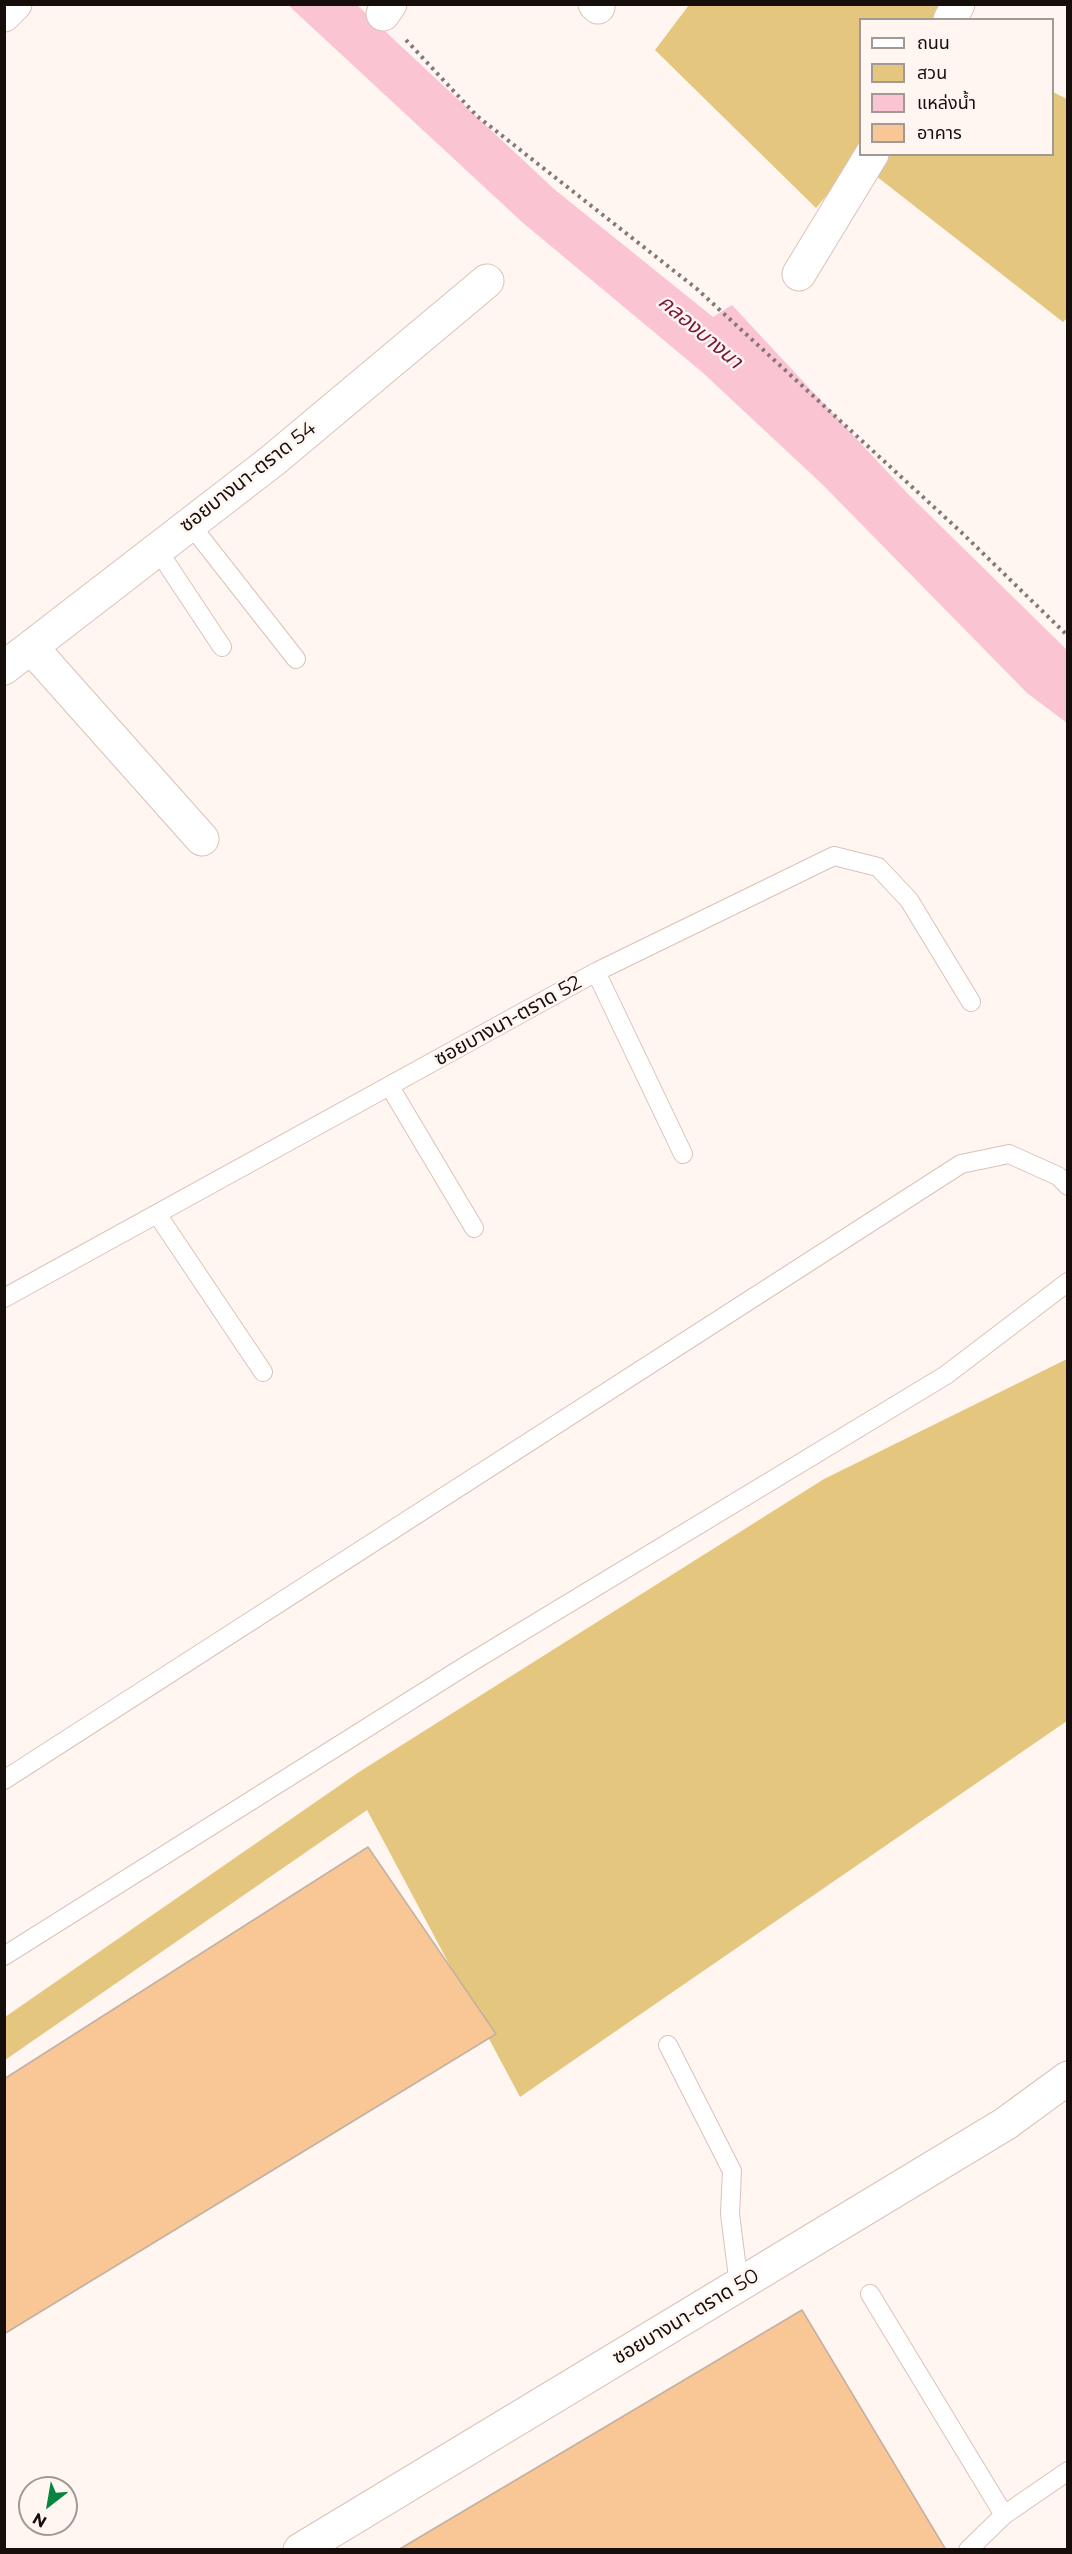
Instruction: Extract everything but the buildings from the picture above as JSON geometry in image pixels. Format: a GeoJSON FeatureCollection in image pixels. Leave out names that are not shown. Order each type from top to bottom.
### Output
{"type":"FeatureCollection","features":[{"type":"Feature","properties":{"kind":"street"},"geometry":{"type":"LineString","coordinates":[[4,15],[15,4]]}},
{"type":"Feature","properties":{"kind":"street"},"geometry":{"type":"LineString","coordinates":[[951,18],[958,4]]}},
{"type":"Feature","properties":{"kind":"street"},"geometry":{"type":"LineString","coordinates":[[799,274],[871,156]]}},
{"type":"Feature","properties":{"kind":"street","name":"ซอยบางนา-ตราด 54"},"geometry":{"type":"LineString","coordinates":[[4,668],[272,461],[487,281]]}},
{"type":"Feature","properties":{"kind":"street"},"geometry":{"type":"LineString","coordinates":[[31,647],[202,839]]}},
{"type":"Feature","properties":{"kind":"street","name":"ซอยบางนา-ตราด 50"},"geometry":{"type":"LineString","coordinates":[[300,2550],[1005,2124],[1068,2078]]}},
{"type":"Feature","properties":{"kind":"lane"},"geometry":{"type":"LineString","coordinates":[[190,524],[296,658]]}},
{"type":"Feature","properties":{"kind":"lane"},"geometry":{"type":"LineString","coordinates":[[157,549],[222,647]]}},
{"type":"Feature","properties":{"kind":"lane","name":"ซอยบางนา-ตราด 52"},"geometry":{"type":"LineString","coordinates":[[4,1298],[596,972],[834,856],[878,867],[909,900],[971,1002]]}},
{"type":"Feature","properties":{"kind":"lane"},"geometry":{"type":"LineString","coordinates":[[596,972],[683,1154]]}},
{"type":"Feature","properties":{"kind":"lane"},"geometry":{"type":"LineString","coordinates":[[390,1087],[474,1228]]}},
{"type":"Feature","properties":{"kind":"lane"},"geometry":{"type":"LineString","coordinates":[[4,1780],[961,1164],[1008,1154],[1058,1176],[1068,1186]]}},
{"type":"Feature","properties":{"kind":"lane"},"geometry":{"type":"LineString","coordinates":[[158,1214],[263,1372]]}},
{"type":"Feature","properties":{"kind":"lane"},"geometry":{"type":"LineString","coordinates":[[4,1956],[470,1663],[946,1375],[1068,1282]]}},
{"type":"Feature","properties":{"kind":"lane"},"geometry":{"type":"LineString","coordinates":[[668,2045],[732,2171],[730,2214],[739,2285]]}},
{"type":"Feature","properties":{"kind":"lane"},"geometry":{"type":"LineString","coordinates":[[870,2294],[1004,2515]]}},
{"type":"Feature","properties":{"kind":"lane"},"geometry":{"type":"LineString","coordinates":[[968,2550],[1004,2515],[1068,2471]]}},
{"type":"Feature","properties":{"kind":"path"},"geometry":{"type":"LineString","coordinates":[[386,10],[477,116],[696,289],[961,532],[1068,636]]}},
{"type":"Feature","properties":{"kind":"green space"},"geometry":{"type":"Polygon","coordinates":[[[689,5],[943,5],[936,18],[859,18],[859,156],[816,208],[655,50],[689,5]]]}},
{"type":"Feature","properties":{"kind":"green space"},"geometry":{"type":"Polygon","coordinates":[[[1054,92],[1067,99],[1067,318],[1063,322],[876,176],[887,156],[1054,156],[1054,92]]]}},
{"type":"Feature","properties":{"kind":"green space"},"geometry":{"type":"Polygon","coordinates":[[[1067,1359],[1067,1721],[520,2097],[367,1810],[5,2060],[5,2017],[359,1772],[824,1479],[1067,1359]]]}},
{"type":"Feature","properties":{"kind":"water","name":"คลองบางนา"},"geometry":{"type":"Polygon","coordinates":[[[288,5],[357,5],[554,189],[713,317],[732,305],[907,493],[1067,650],[1067,723],[1027,693],[823,485],[702,372],[522,222],[288,5]]]}}]}
